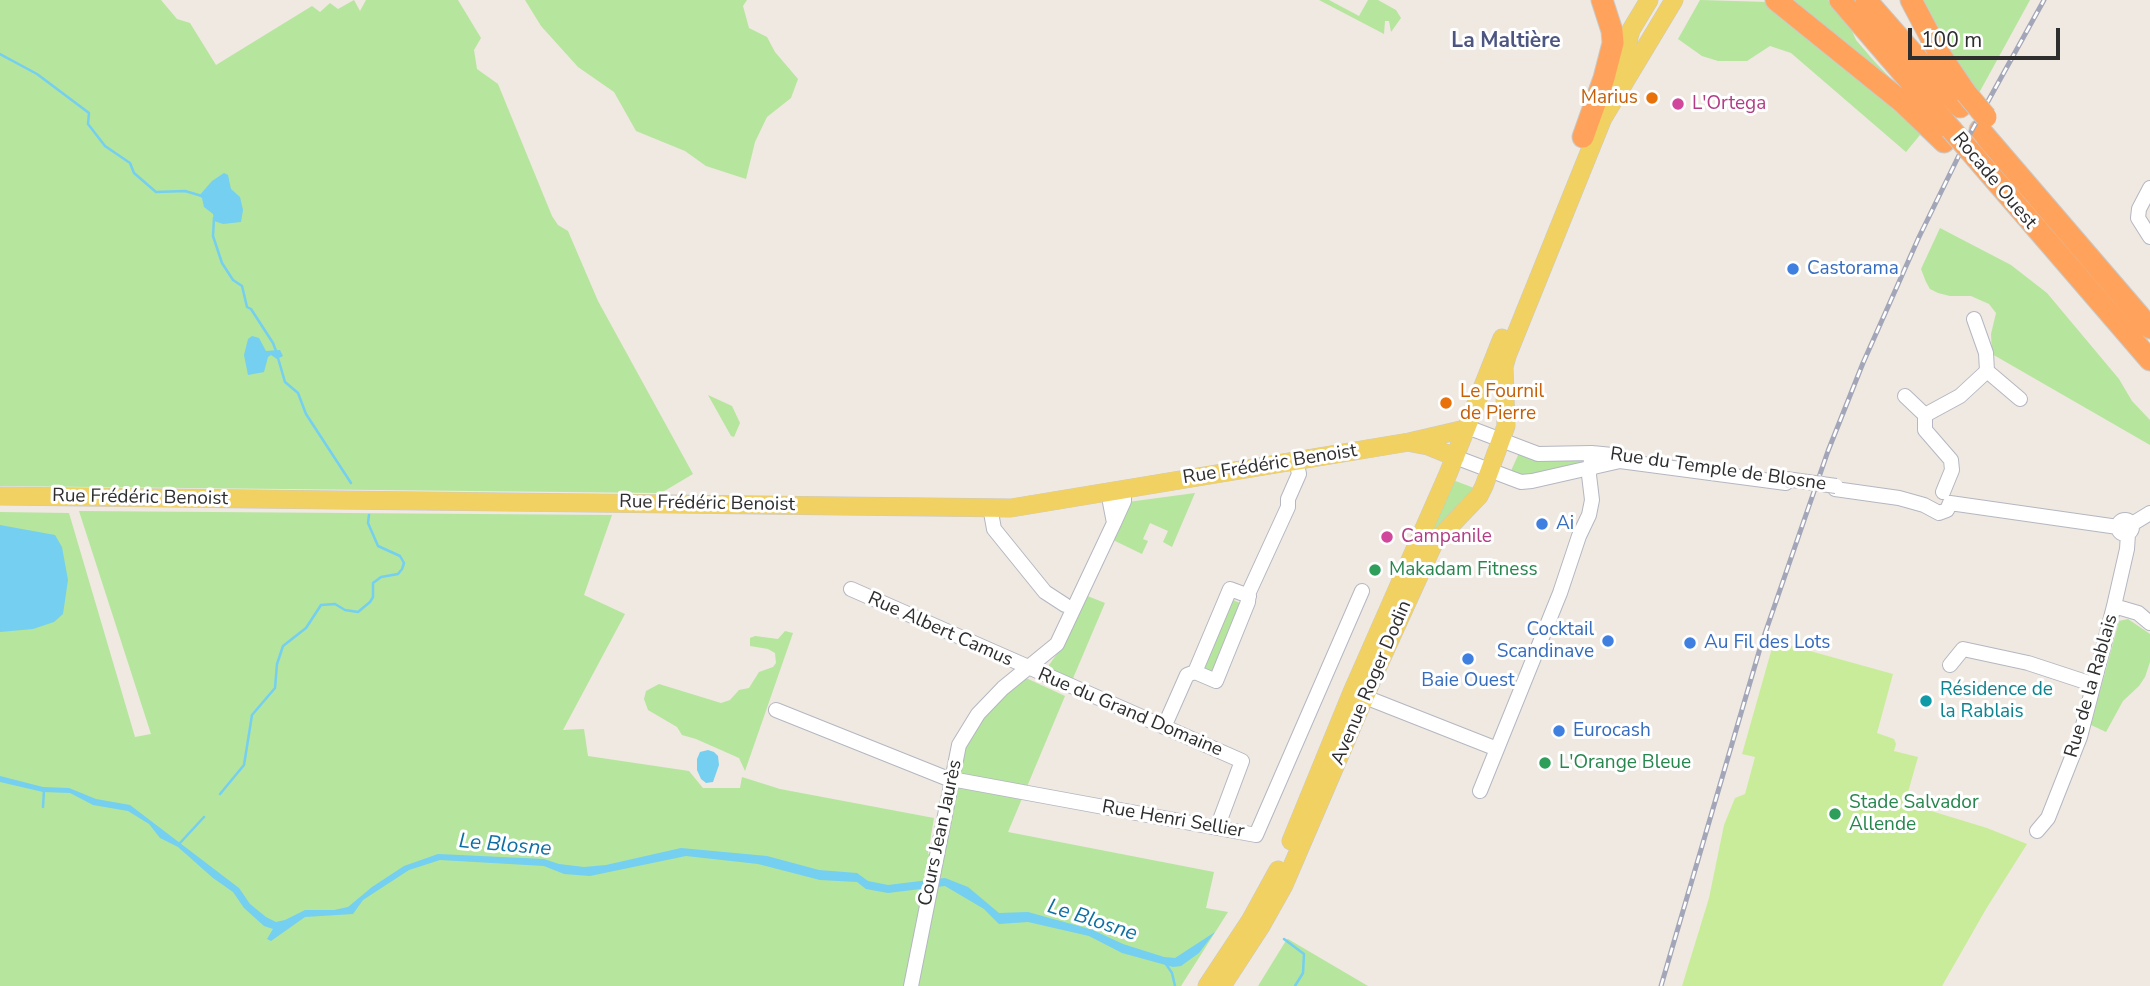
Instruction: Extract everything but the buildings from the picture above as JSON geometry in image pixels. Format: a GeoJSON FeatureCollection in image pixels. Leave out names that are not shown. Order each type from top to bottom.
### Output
{"type":"FeatureCollection","features":[{"type":"Feature","properties":{"kind":"highway"},"geometry":{"type":"LineString","coordinates":[[1583,137],[1613,43],[1602,0]]}},
{"type":"Feature","properties":{"kind":"highway"},"geometry":{"type":"LineString","coordinates":[[1776,0],[1947,136]]}},
{"type":"Feature","properties":{"kind":"highway","name":"Rocade Ouest"},"geometry":{"type":"LineString","coordinates":[[1840,0],[1947,136],[2011,197],[2015,205],[2150,360]]}},
{"type":"Feature","properties":{"kind":"highway","name":"Rocade Ouest"},"geometry":{"type":"LineString","coordinates":[[1866,0],[1983,123],[2003,156],[2150,328]]}},
{"type":"Feature","properties":{"kind":"highway"},"geometry":{"type":"LineString","coordinates":[[1911,0],[1963,100]]}},
{"type":"Feature","properties":{"kind":"main road","name":"Avenue Roger Dodin"},"geometry":{"type":"LineString","coordinates":[[1222,986],[1228,966],[1289,846],[1342,715],[1455,457],[1583,137],[1619,74],[1632,30],[1649,0]]}},
{"type":"Feature","properties":{"kind":"main road"},"geometry":{"type":"LineString","coordinates":[[1650,41],[1649,18],[1659,0]]}},
{"type":"Feature","properties":{"kind":"main road","name":"Avenue Roger Dodin"},"geometry":{"type":"LineString","coordinates":[[1207,986],[1228,966],[1261,926],[1284,885],[1434,543],[1479,496],[1506,426],[1504,368],[1507,356],[1603,118],[1674,0]]}},
{"type":"Feature","properties":{"kind":"main road","name":"Rue Frédéric Benoist"},"geometry":{"type":"LineString","coordinates":[[0,496],[1029,506],[1409,442],[1465,429]]}},
{"type":"Feature","properties":{"kind":"main road","name":"Rue Frédéric Benoist"},"geometry":{"type":"LineString","coordinates":[[1409,442],[1455,457]]}},
{"type":"Feature","properties":{"kind":"street"},"geometry":{"type":"LineString","coordinates":[[2150,188],[2139,209],[2138,218],[2150,237]]}},
{"type":"Feature","properties":{"kind":"street"},"geometry":{"type":"LineString","coordinates":[[1974,319],[1986,354],[1987,371],[2020,399]]}},
{"type":"Feature","properties":{"kind":"street"},"geometry":{"type":"LineString","coordinates":[[1924,415],[1960,396],[1987,371]]}},
{"type":"Feature","properties":{"kind":"street"},"geometry":{"type":"LineString","coordinates":[[1905,396],[1924,415],[1925,430],[1951,460],[1952,470],[1939,499]]}},
{"type":"Feature","properties":{"kind":"street","name":"Rue du Temple de Blosne"},"geometry":{"type":"LineString","coordinates":[[1465,429],[1475,430],[1538,454],[1592,453],[1899,498],[1939,499],[2126,529]]}},
{"type":"Feature","properties":{"kind":"street"},"geometry":{"type":"LineString","coordinates":[[1590,469],[1592,453]]}},
{"type":"Feature","properties":{"kind":"street","name":"Rue du Temple de Blosne"},"geometry":{"type":"LineString","coordinates":[[1455,457],[1521,482],[1620,461],[1786,481]]}},
{"type":"Feature","properties":{"kind":"street"},"geometry":{"type":"LineString","coordinates":[[1164,727],[1187,675],[1195,672],[1216,681],[1288,507],[1288,499],[1299,474],[1296,460]]}},
{"type":"Feature","properties":{"kind":"street","name":"Rue du Temple de Blosne"},"geometry":{"type":"LineString","coordinates":[[1480,791],[1589,515],[1592,500],[1590,469]]}},
{"type":"Feature","properties":{"kind":"street","name":"Cours Jean Jaurès"},"geometry":{"type":"LineString","coordinates":[[911,986],[959,745],[978,715],[1003,688],[1058,644],[1124,501],[1116,491]]}},
{"type":"Feature","properties":{"kind":"street"},"geometry":{"type":"LineString","coordinates":[[990,507],[994,529],[1045,592],[1065,605]]}},
{"type":"Feature","properties":{"kind":"street"},"geometry":{"type":"LineString","coordinates":[[2126,529],[2150,513]]}},
{"type":"Feature","properties":{"kind":"street","name":"Rue de la Rablais"},"geometry":{"type":"LineString","coordinates":[[2037,831],[2048,818],[2080,737],[2115,606],[2127,549],[2126,529]]}},
{"type":"Feature","properties":{"kind":"street","name":"Rue Albert Camus"},"geometry":{"type":"LineString","coordinates":[[851,589],[1030,669]]}},
{"type":"Feature","properties":{"kind":"street"},"geometry":{"type":"LineString","coordinates":[[1195,672],[1230,589],[1249,596]]}},
{"type":"Feature","properties":{"kind":"street","name":"Rue Henri Sellier"},"geometry":{"type":"LineString","coordinates":[[776,710],[951,779],[1256,835],[1362,591]]}},
{"type":"Feature","properties":{"kind":"street"},"geometry":{"type":"LineString","coordinates":[[2115,606],[2138,613],[2150,623]]}},
{"type":"Feature","properties":{"kind":"street"},"geometry":{"type":"LineString","coordinates":[[1950,665],[1963,649],[2028,663],[2092,684]]}},
{"type":"Feature","properties":{"kind":"street","name":"Rue du Grand Domaine"},"geometry":{"type":"LineString","coordinates":[[1030,669],[1242,761],[1217,828]]}},
{"type":"Feature","properties":{"kind":"street"},"geometry":{"type":"LineString","coordinates":[[1365,696],[1497,750]]}},
{"type":"Feature","properties":{"kind":"green space"},"geometry":{"type":"Polygon","coordinates":[[[0,0],[161,0],[177,19],[190,23],[216,65],[312,6],[320,12],[330,3],[338,9],[354,0],[360,11],[366,0],[458,0],[481,38],[474,50],[477,69],[498,84],[552,216],[558,225],[568,231],[598,301],[693,474],[661,493],[0,486],[0,0]]]}},
{"type":"Feature","properties":{"kind":"green space"},"geometry":{"type":"Polygon","coordinates":[[[525,0],[747,0],[743,6],[749,28],[767,37],[775,52],[798,79],[791,98],[767,117],[755,142],[746,179],[706,166],[685,151],[636,131],[614,92],[578,67],[541,26],[525,0]]]}},
{"type":"Feature","properties":{"kind":"green space"},"geometry":{"type":"Polygon","coordinates":[[[1319,0],[1329,0],[1359,16],[1368,0],[1378,0],[1396,10],[1401,18],[1391,32],[1389,21],[1385,21],[1384,34],[1319,0]]]}},
{"type":"Feature","properties":{"kind":"green space"},"geometry":{"type":"Polygon","coordinates":[[[1700,0],[1768,2],[1924,130],[1906,152],[1791,53],[1770,46],[1747,61],[1718,61],[1702,56],[1678,39],[1700,0]]]}},
{"type":"Feature","properties":{"kind":"green space"},"geometry":{"type":"Polygon","coordinates":[[[1784,0],[1828,0],[1849,24],[1856,40],[1874,61],[1945,135],[1784,0]]]}},
{"type":"Feature","properties":{"kind":"green space"},"geometry":{"type":"Polygon","coordinates":[[[1922,0],[2030,0],[1979,93],[1954,58],[1922,0]]]}},
{"type":"Feature","properties":{"kind":"green space"},"geometry":{"type":"Polygon","coordinates":[[[1940,228],[2011,265],[2047,293],[2150,420],[2150,445],[1992,354],[1991,334],[1996,313],[1989,304],[1971,296],[1938,293],[1930,289],[1926,282],[1921,269],[1940,228]]]}},
{"type":"Feature","properties":{"kind":"green space"},"geometry":{"type":"Polygon","coordinates":[[[708,395],[732,406],[740,423],[734,437],[731,436],[708,395]]]}},
{"type":"Feature","properties":{"kind":"green space"},"geometry":{"type":"Polygon","coordinates":[[[1519,453],[1583,459],[1584,465],[1531,478],[1510,473],[1519,453]]]}},
{"type":"Feature","properties":{"kind":"green space"},"geometry":{"type":"Polygon","coordinates":[[[1453,480],[1474,488],[1423,543],[1453,480]]]}},
{"type":"Feature","properties":{"kind":"green space"},"geometry":{"type":"Polygon","coordinates":[[[1195,493],[1172,547],[1163,542],[1168,531],[1150,523],[1143,539],[1148,541],[1142,554],[1111,539],[1128,502],[1195,493]]]}},
{"type":"Feature","properties":{"kind":"green space"},"geometry":{"type":"Polygon","coordinates":[[[79,511],[612,515],[584,595],[625,614],[563,730],[584,729],[588,756],[689,771],[703,788],[740,788],[742,777],[780,789],[934,818],[928,854],[936,855],[959,745],[1003,688],[1026,678],[1065,696],[1008,832],[1214,872],[1206,908],[1228,912],[1181,986],[0,986],[0,512],[69,513],[135,737],[151,734],[79,511]]]}},
{"type":"Feature","properties":{"kind":"green space"},"geometry":{"type":"Polygon","coordinates":[[[1085,595],[1105,603],[1071,683],[1050,669],[1049,665],[1064,644],[1085,595]]]}},
{"type":"Feature","properties":{"kind":"green space"},"geometry":{"type":"Polygon","coordinates":[[[1231,599],[1242,604],[1213,672],[1203,667],[1231,599]]]}},
{"type":"Feature","properties":{"kind":"green space"},"geometry":{"type":"Polygon","coordinates":[[[2128,619],[2150,634],[2150,662],[2145,677],[2123,701],[2106,732],[2091,725],[2119,621],[2128,619]]]}},
{"type":"Feature","properties":{"kind":"green space"},"geometry":{"type":"Polygon","coordinates":[[[785,631],[793,633],[745,771],[739,758],[682,735],[677,727],[648,710],[644,699],[646,691],[659,684],[721,703],[730,700],[739,690],[749,688],[759,672],[773,667],[776,663],[775,653],[750,646],[750,638],[755,636],[778,639],[785,631]]]}},
{"type":"Feature","properties":{"kind":"green space","name":"Stade Salvador Allende"},"geometry":{"type":"Polygon","coordinates":[[[1774,641],[1893,674],[1877,733],[1894,739],[1894,751],[1918,757],[1905,803],[1987,828],[2027,844],[1942,986],[1682,986],[1709,898],[1724,825],[1735,798],[1745,794],[1755,757],[1742,754],[1774,641]]]}},
{"type":"Feature","properties":{"kind":"green space"},"geometry":{"type":"Polygon","coordinates":[[[1288,939],[1368,986],[1258,986],[1288,939]]]}},
{"type":"Feature","properties":{"kind":"water"},"geometry":{"type":"Polygon","coordinates":[[[224,173],[228,175],[231,189],[240,197],[243,210],[241,222],[223,224],[214,221],[213,214],[204,207],[199,196],[212,181],[224,173]]]}},
{"type":"Feature","properties":{"kind":"water"},"geometry":{"type":"Polygon","coordinates":[[[252,336],[259,338],[266,351],[280,350],[283,356],[277,359],[271,355],[264,372],[248,375],[244,355],[248,339],[252,336]]]}},
{"type":"Feature","properties":{"kind":"water"},"geometry":{"type":"Polygon","coordinates":[[[0,525],[55,535],[62,547],[68,580],[63,614],[54,622],[33,629],[0,632],[0,525]]]}},
{"type":"Feature","properties":{"kind":"water"},"geometry":{"type":"Polygon","coordinates":[[[708,750],[718,756],[719,765],[713,782],[706,783],[697,770],[697,759],[700,752],[708,750]]]}},
{"type":"Feature","properties":{"kind":"water"},"geometry":{"type":"Polygon","coordinates":[[[0,776],[43,787],[69,788],[96,799],[130,805],[239,888],[250,904],[276,922],[305,910],[348,907],[404,866],[438,854],[544,859],[584,867],[606,865],[681,848],[767,856],[819,870],[857,873],[868,881],[888,885],[945,878],[968,887],[999,913],[1028,912],[1093,930],[1123,944],[1164,957],[1175,958],[1215,932],[1199,953],[1181,966],[1173,967],[1122,953],[1089,936],[1028,922],[999,924],[984,909],[945,886],[888,893],[866,889],[857,882],[820,880],[758,864],[686,856],[590,876],[564,874],[544,866],[440,860],[409,870],[363,900],[353,914],[305,917],[271,941],[267,939],[273,929],[264,926],[244,908],[233,892],[178,847],[160,838],[149,824],[128,811],[93,805],[70,793],[43,792],[0,782],[0,776]]]}},
{"type":"Feature","properties":{"kind":"waterway"},"geometry":{"type":"LineString","coordinates":[[0,54],[37,74],[89,113],[88,124],[105,146],[130,163],[134,173],[156,192],[185,191],[202,196]]}},
{"type":"Feature","properties":{"kind":"waterway"},"geometry":{"type":"LineString","coordinates":[[214,218],[213,236],[222,263],[233,280],[242,286],[247,307],[251,309],[276,351]]}},
{"type":"Feature","properties":{"kind":"waterway"},"geometry":{"type":"LineString","coordinates":[[278,358],[285,382],[298,393],[306,414],[351,483]]}},
{"type":"Feature","properties":{"kind":"waterway"},"geometry":{"type":"LineString","coordinates":[[220,794],[244,765],[252,715],[275,688],[277,664],[283,646],[306,628],[321,605],[335,604],[345,610],[358,612],[373,597],[373,583],[381,577],[398,574],[402,569],[404,563],[400,556],[378,546],[368,523],[369,515]]}},
{"type":"Feature","properties":{"kind":"waterway"},"geometry":{"type":"LineString","coordinates":[[43,807],[44,790]]}},
{"type":"Feature","properties":{"kind":"waterway"},"geometry":{"type":"LineString","coordinates":[[180,843],[204,817]]}},
{"type":"Feature","properties":{"kind":"waterway","name":"Le Blosne"},"geometry":{"type":"LineString","coordinates":[[1284,939],[1304,954],[1303,973],[1295,986]]}},
{"type":"Feature","properties":{"kind":"waterway","name":"Le Blosne"},"geometry":{"type":"LineString","coordinates":[[1166,964],[1172,973],[1175,986]]}},
{"type":"Feature","properties":{"kind":"railway"},"geometry":{"type":"LineString","coordinates":[[1661,986],[1761,645],[1828,451],[1863,363],[1919,237],[1966,141],[2044,0]]}},
{"type":"Feature","properties":{"kind":"place","name":"Marius"},"geometry":{"type":"Point","coordinates":[1652,98]}},
{"type":"Feature","properties":{"kind":"place","name":"L'Ortega"},"geometry":{"type":"Point","coordinates":[1678,104]}},
{"type":"Feature","properties":{"kind":"place","name":"Castorama"},"geometry":{"type":"Point","coordinates":[1793,269]}},
{"type":"Feature","properties":{"kind":"place","name":"Le Fournil de Pierre"},"geometry":{"type":"Point","coordinates":[1446,403]}},
{"type":"Feature","properties":{"kind":"place","name":"Ai"},"geometry":{"type":"Point","coordinates":[1542,524]}},
{"type":"Feature","properties":{"kind":"place","name":"Campanile"},"geometry":{"type":"Point","coordinates":[1387,537]}},
{"type":"Feature","properties":{"kind":"place","name":"Makadam Fitness"},"geometry":{"type":"Point","coordinates":[1375,570]}},
{"type":"Feature","properties":{"kind":"place","name":"Cocktail Scandinave"},"geometry":{"type":"Point","coordinates":[1608,641]}},
{"type":"Feature","properties":{"kind":"place","name":"Au Fil des Lots"},"geometry":{"type":"Point","coordinates":[1690,643]}},
{"type":"Feature","properties":{"kind":"place","name":"Baie Ouest"},"geometry":{"type":"Point","coordinates":[1468,659]}},
{"type":"Feature","properties":{"kind":"place","name":"Résidence de la Rablais"},"geometry":{"type":"Point","coordinates":[1926,701]}},
{"type":"Feature","properties":{"kind":"place","name":"Eurocash"},"geometry":{"type":"Point","coordinates":[1559,731]}},
{"type":"Feature","properties":{"kind":"place","name":"L'Orange Bleue"},"geometry":{"type":"Point","coordinates":[1545,763]}},
{"type":"Feature","properties":{"kind":"place","name":"Stade Salvador Allende"},"geometry":{"type":"Point","coordinates":[1835,814]}},
{"type":"Feature","properties":{"kind":"district","name":"La Maltière"},"geometry":{"type":"Point","coordinates":[1506,42]}}]}
